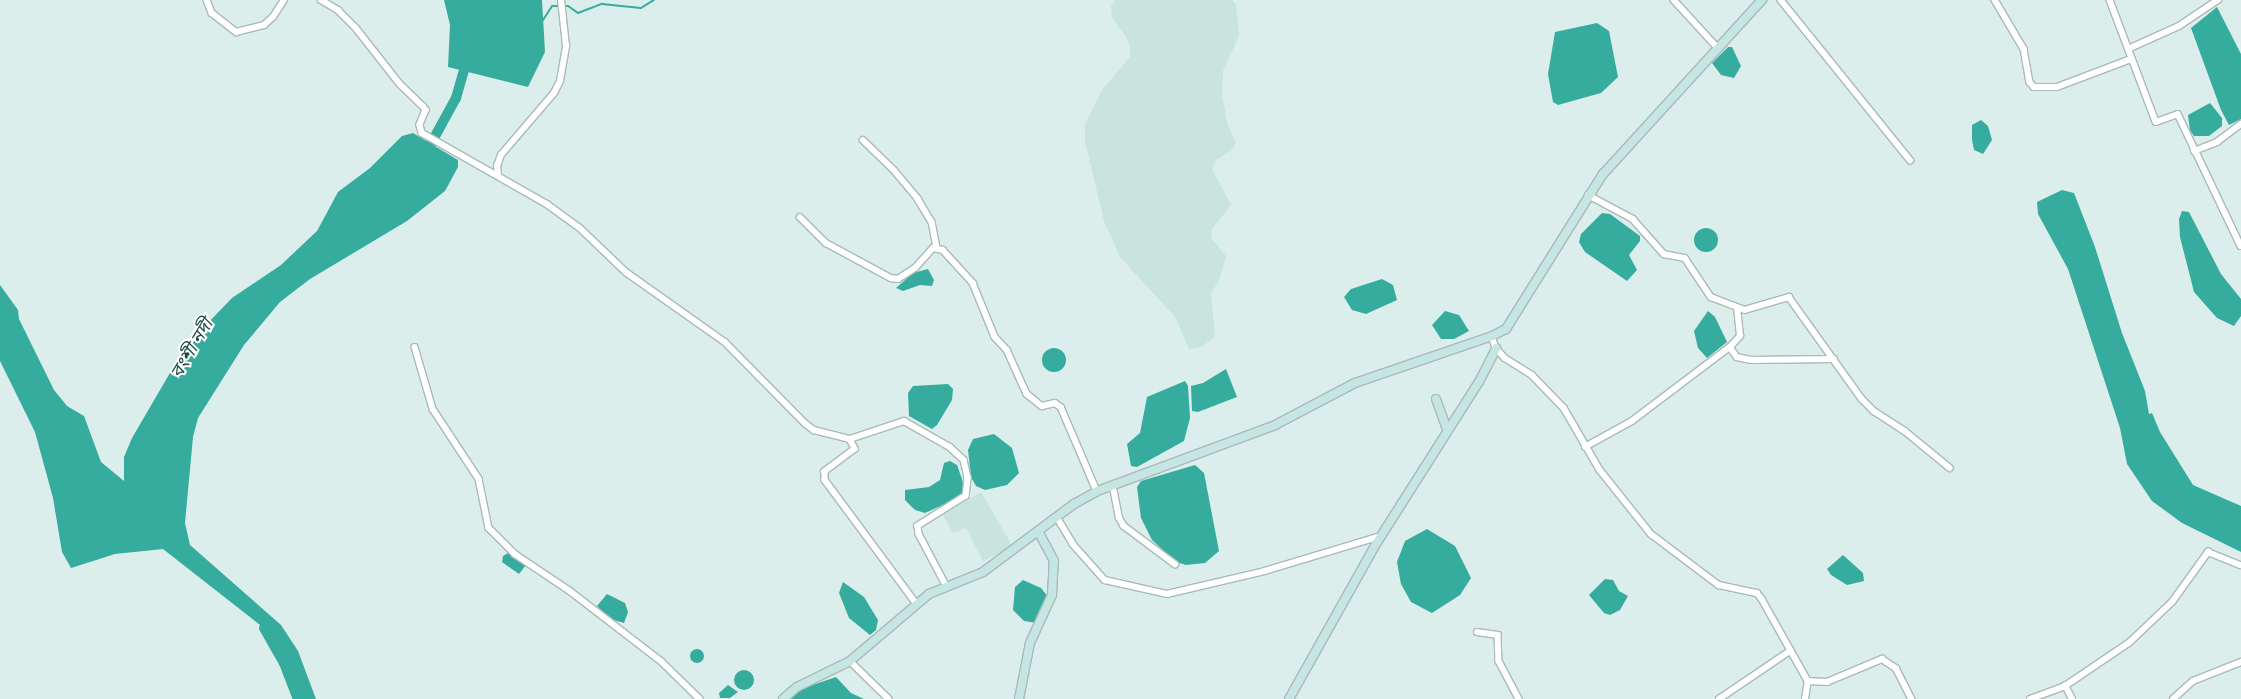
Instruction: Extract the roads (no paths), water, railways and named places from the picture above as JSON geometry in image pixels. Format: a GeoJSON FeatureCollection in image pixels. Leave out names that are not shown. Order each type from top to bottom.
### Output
{"type":"FeatureCollection","features":[{"type":"Feature","properties":{"kind":"street"},"geometry":{"type":"LineString","coordinates":[[207,0],[212,13],[236,32],[264,25],[273,17],[284,0]]}},
{"type":"Feature","properties":{"kind":"street"},"geometry":{"type":"LineString","coordinates":[[321,0],[338,10],[356,28],[400,84],[423,106],[426,114],[420,130],[433,141],[498,175],[559,212],[626,272],[725,342],[814,430],[850,439],[904,421],[932,434],[964,460],[968,478],[966,496],[918,526],[919,534],[946,585]]}},
{"type":"Feature","properties":{"kind":"street"},"geometry":{"type":"LineString","coordinates":[[1674,0],[1718,48]]}},
{"type":"Feature","properties":{"kind":"street"},"geometry":{"type":"LineString","coordinates":[[784,699],[797,687],[850,661],[929,594],[946,585],[983,572],[1056,517],[1097,491],[1274,425],[1355,383],[1492,336],[1506,328],[1519,312],[1588,195],[1762,0]]}},
{"type":"Feature","properties":{"kind":"street"},"geometry":{"type":"LineString","coordinates":[[1781,0],[1910,160]]}},
{"type":"Feature","properties":{"kind":"street"},"geometry":{"type":"LineString","coordinates":[[1995,0],[2024,48],[2030,82],[2034,87],[2056,87],[2131,59]]}},
{"type":"Feature","properties":{"kind":"street"},"geometry":{"type":"LineString","coordinates":[[2110,0],[2156,122],[2178,114],[2241,246]]}},
{"type":"Feature","properties":{"kind":"street"},"geometry":{"type":"LineString","coordinates":[[2128,49],[2180,26],[2218,0]]}},
{"type":"Feature","properties":{"kind":"street"},"geometry":{"type":"LineString","coordinates":[[498,175],[496,166],[501,155],[554,93],[560,81],[566,53],[561,2]]}},
{"type":"Feature","properties":{"kind":"street"},"geometry":{"type":"LineString","coordinates":[[2194,150],[2217,142],[2241,124]]}},
{"type":"Feature","properties":{"kind":"street"},"geometry":{"type":"LineString","coordinates":[[863,140],[894,170],[918,200],[932,222],[938,247],[973,284],[995,337],[1007,350],[1027,394],[1042,406],[1055,403],[1061,407],[1097,491]]}},
{"type":"Feature","properties":{"kind":"street"},"geometry":{"type":"LineString","coordinates":[[1588,195],[1633,219],[1664,254],[1685,258],[1707,294],[1737,308],[1755,309],[1789,297],[1874,411],[1905,431],[1950,468]]}},
{"type":"Feature","properties":{"kind":"street"},"geometry":{"type":"LineString","coordinates":[[800,217],[826,243],[892,278],[898,279],[915,268],[933,248],[938,247]]}},
{"type":"Feature","properties":{"kind":"street"},"geometry":{"type":"LineString","coordinates":[[1585,447],[1632,421],[1730,347],[1740,336],[1737,308]]}},
{"type":"Feature","properties":{"kind":"street"},"geometry":{"type":"LineString","coordinates":[[1492,336],[1496,348],[1532,375],[1564,408],[1600,470],[1651,534],[1718,585],[1757,594],[1808,681],[1805,699]]}},
{"type":"Feature","properties":{"kind":"street"},"geometry":{"type":"LineString","coordinates":[[415,347],[433,409],[479,479],[489,528],[515,554],[570,591],[662,661],[700,699]]}},
{"type":"Feature","properties":{"kind":"street"},"geometry":{"type":"LineString","coordinates":[[1730,347],[1737,357],[1751,360],[1834,359]]}},
{"type":"Feature","properties":{"kind":"street"},"geometry":{"type":"LineString","coordinates":[[1289,699],[1380,536],[1479,382],[1496,348]]}},
{"type":"Feature","properties":{"kind":"street"},"geometry":{"type":"LineString","coordinates":[[1436,399],[1447,430]]}},
{"type":"Feature","properties":{"kind":"street"},"geometry":{"type":"LineString","coordinates":[[850,439],[855,449],[825,472],[825,480],[916,604]]}},
{"type":"Feature","properties":{"kind":"street"},"geometry":{"type":"LineString","coordinates":[[1113,485],[1119,516],[1124,526],[1175,564]]}},
{"type":"Feature","properties":{"kind":"street"},"geometry":{"type":"LineString","coordinates":[[1056,517],[1068,537],[1104,580],[1167,594],[1264,571],[1380,536]]}},
{"type":"Feature","properties":{"kind":"street"},"geometry":{"type":"LineString","coordinates":[[1019,699],[1030,643],[1052,595],[1054,561],[1038,531]]}},
{"type":"Feature","properties":{"kind":"street"},"geometry":{"type":"LineString","coordinates":[[2030,699],[2065,686],[2130,642],[2172,602],[2208,552],[2241,565]]}},
{"type":"Feature","properties":{"kind":"street"},"geometry":{"type":"LineString","coordinates":[[1477,632],[1498,635],[1499,661],[1519,699]]}},
{"type":"Feature","properties":{"kind":"street"},"geometry":{"type":"LineString","coordinates":[[1719,699],[1790,651]]}},
{"type":"Feature","properties":{"kind":"street"},"geometry":{"type":"LineString","coordinates":[[1808,681],[1836,679],[1882,659],[1896,668],[1912,699]]}},
{"type":"Feature","properties":{"kind":"street"},"geometry":{"type":"LineString","coordinates":[[850,661],[889,699]]}},
{"type":"Feature","properties":{"kind":"street"},"geometry":{"type":"LineString","coordinates":[[2173,699],[2193,681],[2241,662]]}},
{"type":"Feature","properties":{"kind":"street"},"geometry":{"type":"LineString","coordinates":[[2065,686],[2072,699]]}},
{"type":"Feature","properties":{"kind":"water"},"geometry":{"type":"Polygon","coordinates":[[[444,0],[542,0],[545,52],[528,87],[448,67],[450,25],[444,0]]]}},
{"type":"Feature","properties":{"kind":"water"},"geometry":{"type":"Polygon","coordinates":[[[2217,7],[2241,54],[2241,119],[2229,125],[2221,110],[2191,28],[2217,7]]]}},
{"type":"Feature","properties":{"kind":"water"},"geometry":{"type":"Polygon","coordinates":[[[1597,23],[1609,31],[1618,77],[1601,93],[1558,105],[1553,102],[1548,74],[1555,32],[1597,23]]]}},
{"type":"Feature","properties":{"kind":"water"},"geometry":{"type":"Polygon","coordinates":[[[1728,47],[1732,47],[1741,66],[1734,78],[1721,75],[1712,63],[1728,47]]]}},
{"type":"Feature","properties":{"kind":"water"},"geometry":{"type":"Polygon","coordinates":[[[2210,103],[2222,118],[2222,126],[2209,136],[2194,136],[2190,130],[2188,115],[2210,103]]]}},
{"type":"Feature","properties":{"kind":"water"},"geometry":{"type":"Polygon","coordinates":[[[1981,120],[1988,126],[1992,140],[1983,154],[1974,150],[1972,140],[1972,125],[1981,120]]]}},
{"type":"Feature","properties":{"kind":"water"},"geometry":{"type":"Polygon","coordinates":[[[413,133],[458,160],[458,167],[445,191],[407,221],[310,279],[280,302],[244,345],[198,418],[193,437],[185,523],[190,545],[281,625],[298,651],[316,699],[300,699],[280,653],[260,625],[163,549],[115,554],[71,568],[62,552],[53,498],[35,432],[0,361],[0,285],[18,310],[19,319],[54,390],[67,406],[84,416],[101,462],[124,481],[124,457],[132,438],[174,366],[206,325],[232,298],[281,265],[317,231],[338,192],[370,168],[402,136],[413,133]]]}},
{"type":"Feature","properties":{"kind":"water"},"geometry":{"type":"Polygon","coordinates":[[[2062,190],[2074,193],[2095,247],[2122,333],[2145,391],[2149,414],[2152,413],[2160,432],[2193,485],[2241,506],[2241,552],[2182,523],[2152,501],[2127,464],[2120,428],[2068,269],[2038,214],[2037,202],[2062,190]]]}},
{"type":"Feature","properties":{"kind":"water"},"geometry":{"type":"Polygon","coordinates":[[[2182,211],[2189,212],[2221,274],[2241,299],[2241,316],[2234,326],[2217,318],[2194,292],[2180,237],[2179,219],[2182,211]]]}},
{"type":"Feature","properties":{"kind":"water"},"geometry":{"type":"Polygon","coordinates":[[[1602,213],[1610,214],[1640,236],[1640,241],[1629,255],[1637,270],[1627,281],[1585,252],[1579,242],[1581,234],[1602,213]]]}},
{"type":"Feature","properties":{"kind":"water"},"geometry":{"type":"Polygon","coordinates":[[[1706,228],[1711,229],[1717,235],[1717,245],[1711,251],[1706,252],[1701,251],[1695,245],[1694,240],[1695,235],[1701,229],[1706,228]]]}},
{"type":"Feature","properties":{"kind":"water"},"geometry":{"type":"Polygon","coordinates":[[[928,269],[934,280],[932,286],[920,285],[903,291],[896,288],[913,273],[928,269]]]}},
{"type":"Feature","properties":{"kind":"water"},"geometry":{"type":"Polygon","coordinates":[[[1382,279],[1393,285],[1397,300],[1366,314],[1352,310],[1344,297],[1351,289],[1382,279]]]}},
{"type":"Feature","properties":{"kind":"water"},"geometry":{"type":"Polygon","coordinates":[[[1445,311],[1459,315],[1469,331],[1454,339],[1441,339],[1432,325],[1445,311]]]}},
{"type":"Feature","properties":{"kind":"water"},"geometry":{"type":"Polygon","coordinates":[[[1708,311],[1715,317],[1727,342],[1707,358],[1698,348],[1694,331],[1708,311]]]}},
{"type":"Feature","properties":{"kind":"water"},"geometry":{"type":"Polygon","coordinates":[[[1054,348],[1059,349],[1065,355],[1065,365],[1059,371],[1054,372],[1049,371],[1043,365],[1042,360],[1043,355],[1049,349],[1054,348]]]}},
{"type":"Feature","properties":{"kind":"water"},"geometry":{"type":"Polygon","coordinates":[[[1226,369],[1237,397],[1198,412],[1192,411],[1191,386],[1203,383],[1226,369]]]}},
{"type":"Feature","properties":{"kind":"water"},"geometry":{"type":"Polygon","coordinates":[[[1185,381],[1188,386],[1190,418],[1184,441],[1137,467],[1131,466],[1127,444],[1140,433],[1147,397],[1185,381]]]}},
{"type":"Feature","properties":{"kind":"water"},"geometry":{"type":"Polygon","coordinates":[[[948,384],[953,389],[952,400],[937,425],[932,429],[909,416],[908,393],[913,386],[948,384]]]}},
{"type":"Feature","properties":{"kind":"water"},"geometry":{"type":"Polygon","coordinates":[[[994,434],[1012,448],[1019,473],[1007,485],[985,490],[976,486],[971,477],[968,450],[973,439],[994,434]]]}},
{"type":"Feature","properties":{"kind":"water"},"geometry":{"type":"Polygon","coordinates":[[[950,461],[957,465],[962,479],[964,489],[958,498],[925,513],[915,510],[905,500],[905,490],[929,487],[940,480],[944,463],[950,461]]]}},
{"type":"Feature","properties":{"kind":"water"},"geometry":{"type":"Polygon","coordinates":[[[1195,465],[1204,473],[1219,551],[1205,563],[1186,565],[1176,562],[1152,540],[1141,518],[1137,487],[1141,481],[1195,465]]]}},
{"type":"Feature","properties":{"kind":"water"},"geometry":{"type":"Polygon","coordinates":[[[1427,529],[1455,546],[1471,578],[1460,595],[1432,613],[1411,602],[1401,584],[1397,562],[1405,541],[1427,529]]]}},
{"type":"Feature","properties":{"kind":"water"},"geometry":{"type":"Polygon","coordinates":[[[508,553],[526,565],[519,574],[502,562],[503,556],[508,553]]]}},
{"type":"Feature","properties":{"kind":"water"},"geometry":{"type":"Polygon","coordinates":[[[1843,555],[1863,573],[1864,581],[1847,585],[1831,575],[1827,569],[1843,555]]]}},
{"type":"Feature","properties":{"kind":"water"},"geometry":{"type":"Polygon","coordinates":[[[1605,579],[1613,580],[1619,591],[1628,596],[1620,610],[1610,615],[1604,613],[1589,595],[1605,579]]]}},
{"type":"Feature","properties":{"kind":"water"},"geometry":{"type":"Polygon","coordinates":[[[1023,580],[1041,588],[1049,598],[1037,623],[1024,621],[1013,610],[1015,587],[1023,580]]]}},
{"type":"Feature","properties":{"kind":"water"},"geometry":{"type":"Polygon","coordinates":[[[843,582],[864,597],[878,620],[876,630],[870,635],[849,618],[839,593],[843,582]]]}},
{"type":"Feature","properties":{"kind":"water"},"geometry":{"type":"Polygon","coordinates":[[[607,594],[625,603],[628,612],[624,623],[610,619],[597,606],[607,594]]]}},
{"type":"Feature","properties":{"kind":"water"},"geometry":{"type":"Polygon","coordinates":[[[697,649],[702,651],[704,656],[702,661],[697,663],[692,661],[690,656],[692,651],[697,649]]]}},
{"type":"Feature","properties":{"kind":"water"},"geometry":{"type":"Polygon","coordinates":[[[744,670],[751,673],[754,680],[751,687],[744,690],[737,687],[734,680],[737,673],[744,670]]]}},
{"type":"Feature","properties":{"kind":"water"},"geometry":{"type":"Polygon","coordinates":[[[836,677],[851,693],[864,699],[789,699],[804,688],[836,677]]]}},
{"type":"Feature","properties":{"kind":"water"},"geometry":{"type":"Polygon","coordinates":[[[728,685],[738,692],[730,698],[720,698],[719,693],[728,685]]]}},
{"type":"Feature","properties":{"kind":"waterway"},"geometry":{"type":"LineString","coordinates":[[543,20],[552,6],[568,6],[578,13],[602,4],[641,8],[654,0]]}},
{"type":"Feature","properties":{"kind":"waterway","name":"বংশী নদী"},"geometry":{"type":"LineString","coordinates":[[428,149],[456,98],[467,60]]}},
{"type":"Feature","properties":{"kind":"waterway","name":"বংশী নদী"},"geometry":{"type":"LineString","coordinates":[[264,628],[284,663],[298,699]]}}]}
